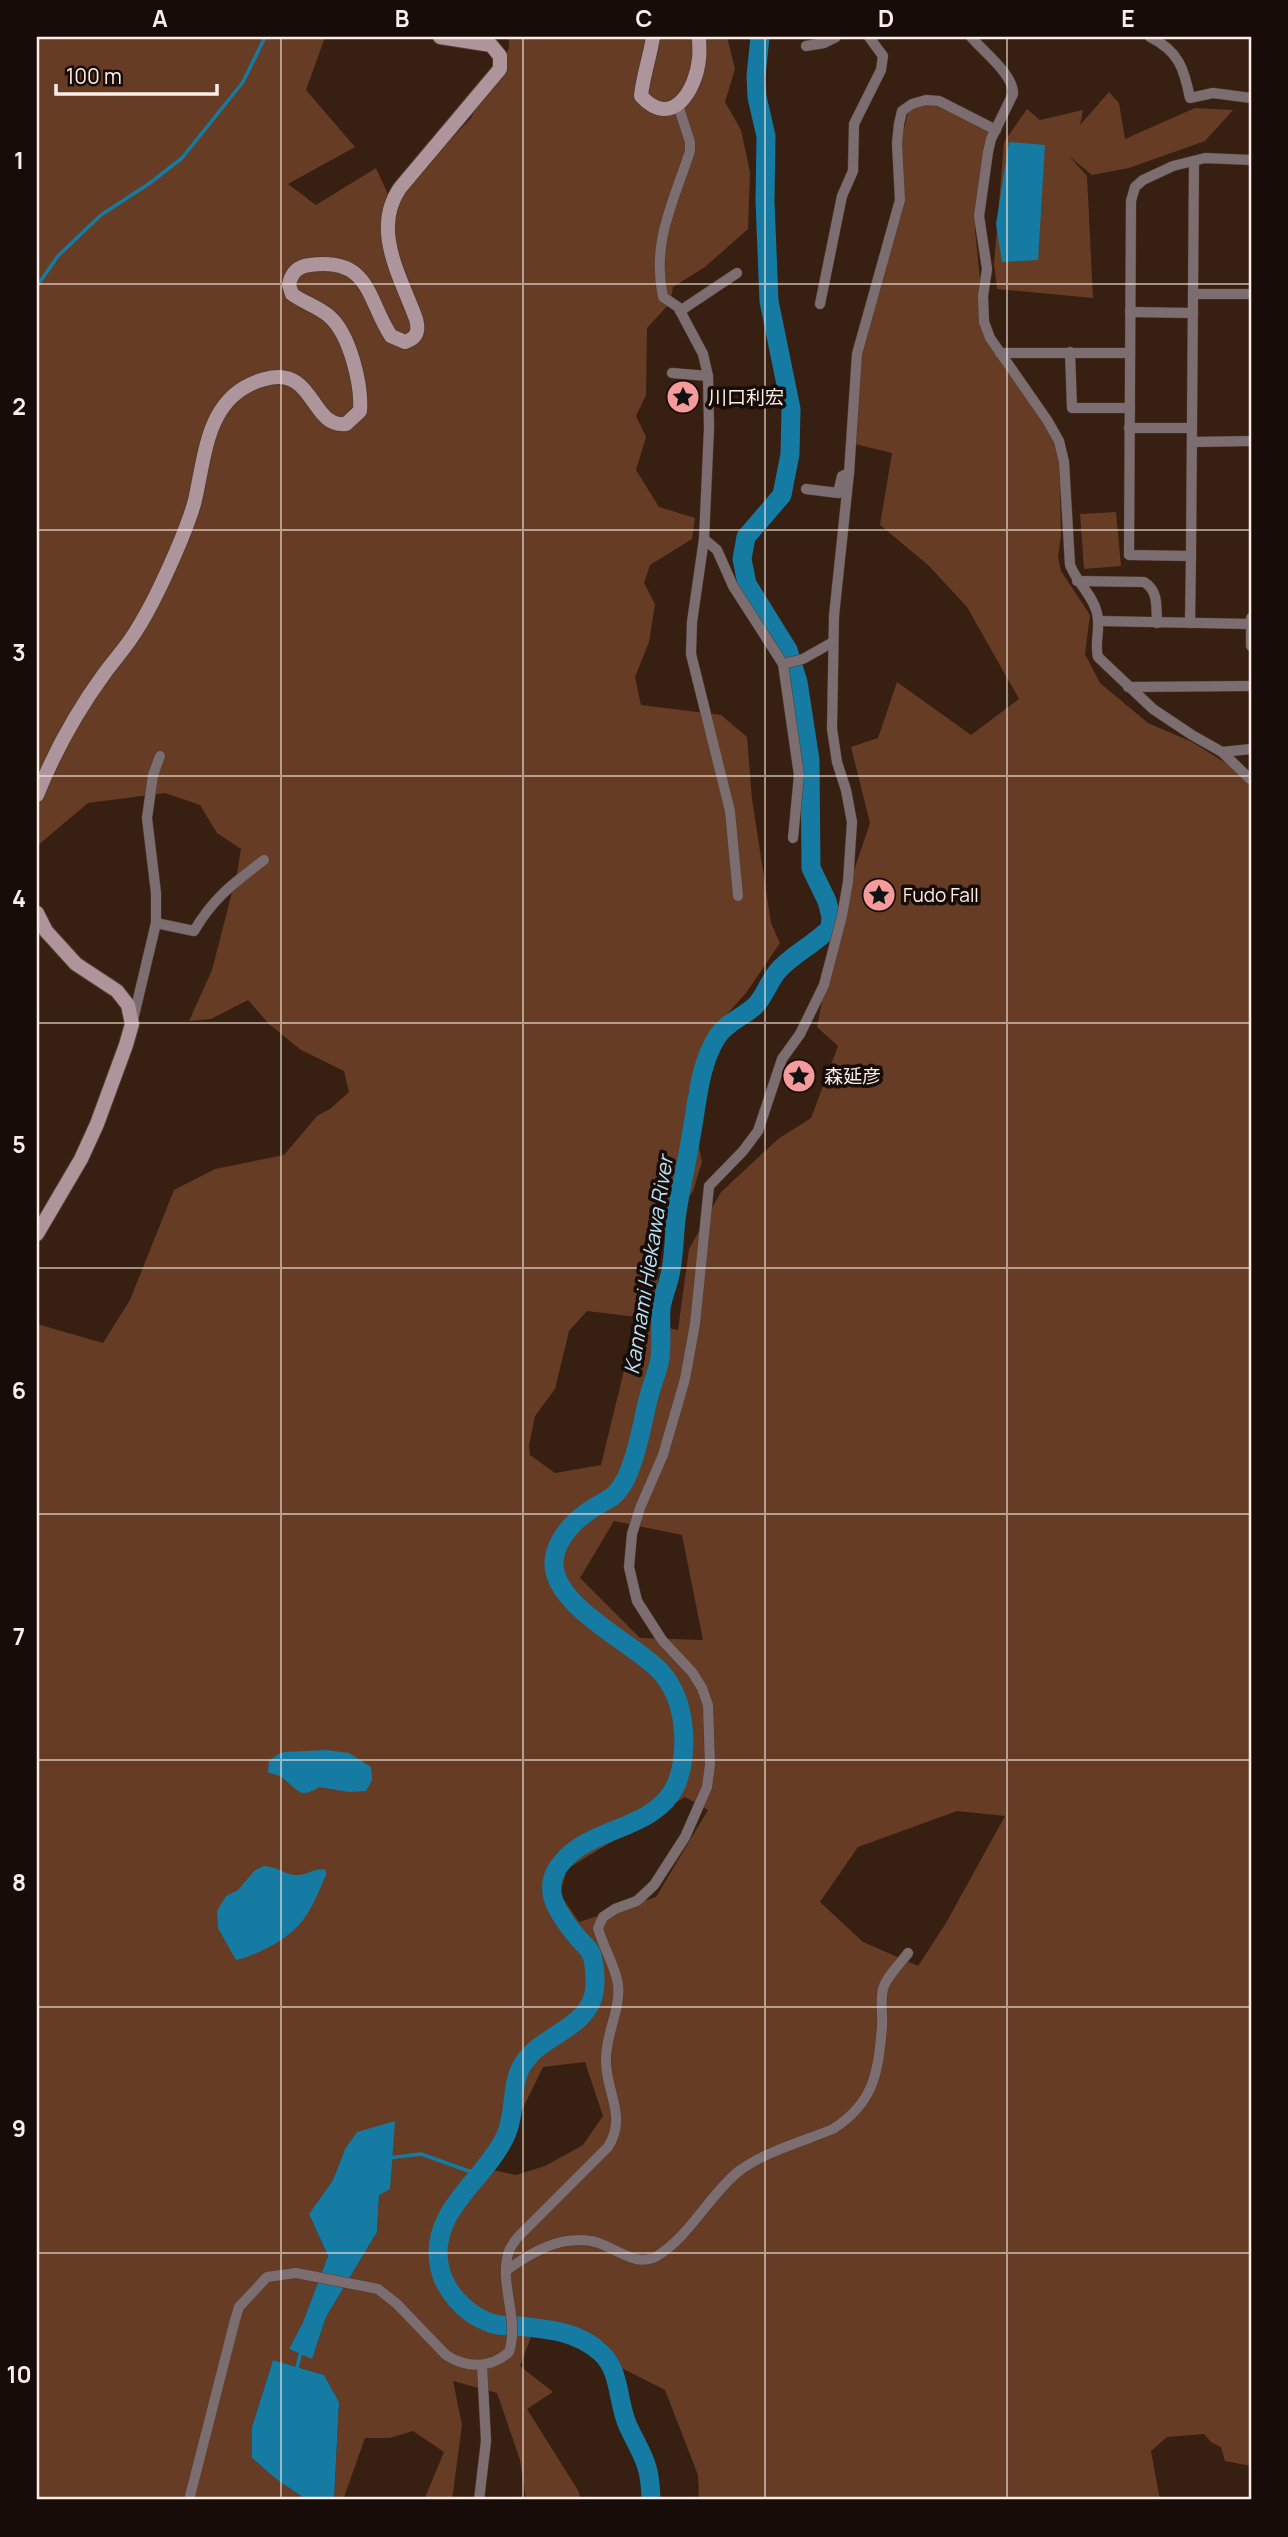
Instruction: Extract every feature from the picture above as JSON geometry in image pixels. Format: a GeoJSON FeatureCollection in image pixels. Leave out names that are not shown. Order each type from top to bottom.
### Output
{"type":"FeatureCollection","features":[{"type":"Feature","properties":{"kind":"street"},"geometry":{"type":"LineString","coordinates":[[37,795],[48,767],[79,712],[151,606],[181,541],[194,503],[208,432],[224,406],[252,384],[267,378],[282,377],[299,384],[308,392],[322,415],[331,423],[346,424],[360,411],[358,383],[341,329],[322,311],[292,294],[289,285],[294,272],[305,265],[317,264],[352,271],[369,290],[391,336],[405,342],[414,338],[417,333],[416,318],[388,242],[388,211],[400,188],[500,69],[500,55],[491,45],[440,37]]}},
{"type":"Feature","properties":{"kind":"street"},"geometry":{"type":"LineString","coordinates":[[653,37],[650,57],[642,79],[641,96],[650,106],[661,110],[678,105],[691,87],[699,60],[699,37]]}},
{"type":"Feature","properties":{"kind":"street"},"geometry":{"type":"LineString","coordinates":[[806,46],[824,43],[836,37]]}},
{"type":"Feature","properties":{"kind":"street"},"geometry":{"type":"LineString","coordinates":[[820,304],[842,196],[853,171],[854,124],[881,70],[883,57],[869,37]]}},
{"type":"Feature","properties":{"kind":"street"},"geometry":{"type":"LineString","coordinates":[[971,37],[1011,81],[1013,87],[1013,94],[988,152],[979,216],[987,269],[983,296],[984,322],[990,338],[1059,441],[1064,462],[1070,565],[1077,581],[1093,600],[1099,621],[1096,651],[1098,657],[1153,709],[1222,752],[1251,780]]}},
{"type":"Feature","properties":{"kind":"street"},"geometry":{"type":"LineString","coordinates":[[1150,37],[1163,43],[1183,66],[1190,98],[1213,93],[1251,98]]}},
{"type":"Feature","properties":{"kind":"street"},"geometry":{"type":"LineString","coordinates":[[190,2500],[239,2306],[267,2277],[296,2273],[377,2288],[397,2304],[446,2355],[455,2360],[482,2365],[492,2363],[509,2352],[513,2334],[507,2283],[509,2252],[518,2237],[614,2138],[618,2124],[606,2073],[606,2056],[618,1998],[618,1982],[597,1928],[603,1917],[615,1909],[637,1901],[654,1885],[685,1837],[707,1787],[710,1765],[708,1705],[692,1672],[662,1640],[637,1601],[629,1567],[632,1534],[663,1455],[685,1380],[695,1324],[709,1186],[743,1151],[758,1131],[782,1059],[800,1034],[824,985],[842,916],[848,882],[852,822],[832,729],[833,642],[857,354],[900,200],[897,143],[902,111],[912,104],[926,100],[940,101],[996,130]]}},
{"type":"Feature","properties":{"kind":"street"},"geometry":{"type":"LineString","coordinates":[[678,105],[690,142],[690,151],[667,211],[658,274],[663,297],[680,311],[703,354],[708,376],[709,428],[704,539],[692,622],[691,654],[730,811],[738,896]]}},
{"type":"Feature","properties":{"kind":"street"},"geometry":{"type":"LineString","coordinates":[[1191,556],[1129,555],[1131,201],[1135,187],[1143,180],[1173,166],[1205,158],[1251,160]]}},
{"type":"Feature","properties":{"kind":"street"},"geometry":{"type":"LineString","coordinates":[[1191,623],[1194,161]]}},
{"type":"Feature","properties":{"kind":"street"},"geometry":{"type":"LineString","coordinates":[[680,311],[737,273]]}},
{"type":"Feature","properties":{"kind":"street"},"geometry":{"type":"LineString","coordinates":[[1193,294],[1251,294]]}},
{"type":"Feature","properties":{"kind":"street"},"geometry":{"type":"LineString","coordinates":[[1130,312],[1193,313]]}},
{"type":"Feature","properties":{"kind":"street"},"geometry":{"type":"LineString","coordinates":[[1070,352],[1072,408],[1130,408]]}},
{"type":"Feature","properties":{"kind":"street"},"geometry":{"type":"LineString","coordinates":[[1000,353],[1130,353]]}},
{"type":"Feature","properties":{"kind":"street"},"geometry":{"type":"LineString","coordinates":[[671,373],[708,376]]}},
{"type":"Feature","properties":{"kind":"street"},"geometry":{"type":"LineString","coordinates":[[1129,428],[1192,428]]}},
{"type":"Feature","properties":{"kind":"street"},"geometry":{"type":"LineString","coordinates":[[1192,442],[1251,442]]}},
{"type":"Feature","properties":{"kind":"street"},"geometry":{"type":"LineString","coordinates":[[806,489],[838,493],[842,476],[849,473]]}},
{"type":"Feature","properties":{"kind":"street"},"geometry":{"type":"LineString","coordinates":[[704,539],[717,550],[733,586],[783,664],[799,775],[793,838]]}},
{"type":"Feature","properties":{"kind":"street"},"geometry":{"type":"LineString","coordinates":[[1077,581],[1133,581],[1149,585],[1156,596],[1157,623]]}},
{"type":"Feature","properties":{"kind":"street"},"geometry":{"type":"LineString","coordinates":[[1251,618],[1251,646]]}},
{"type":"Feature","properties":{"kind":"street"},"geometry":{"type":"LineString","coordinates":[[1099,621],[1251,624]]}},
{"type":"Feature","properties":{"kind":"street"},"geometry":{"type":"LineString","coordinates":[[783,664],[803,659],[833,642]]}},
{"type":"Feature","properties":{"kind":"street"},"geometry":{"type":"LineString","coordinates":[[1128,687],[1251,685]]}},
{"type":"Feature","properties":{"kind":"street"},"geometry":{"type":"LineString","coordinates":[[1222,752],[1251,749]]}},
{"type":"Feature","properties":{"kind":"street"},"geometry":{"type":"LineString","coordinates":[[37,1234],[81,1159],[97,1124],[132,1024],[156,923],[156,894],[147,818],[153,775],[160,756]]}},
{"type":"Feature","properties":{"kind":"street"},"geometry":{"type":"LineString","coordinates":[[156,923],[194,931],[207,908],[220,894],[264,860]]}},
{"type":"Feature","properties":{"kind":"street"},"geometry":{"type":"LineString","coordinates":[[37,913],[46,931],[76,964],[117,991],[128,1005],[132,1024]]}},
{"type":"Feature","properties":{"kind":"street"},"geometry":{"type":"LineString","coordinates":[[507,2270],[531,2253],[562,2241],[592,2241],[636,2260],[655,2258],[675,2241],[738,2172],[755,2161],[843,2123],[863,2104],[872,2087],[882,2025],[884,1987],[908,1953]]}},
{"type":"Feature","properties":{"kind":"street"},"geometry":{"type":"LineString","coordinates":[[479,2500],[486,2441],[482,2365]]}},
{"type":"Feature","properties":{"kind":"shaded area"},"geometry":{"type":"Polygon","coordinates":[[[37,37],[325,37],[306,90],[355,147],[288,184],[316,205],[376,168],[392,203],[471,118],[509,48],[509,37],[727,37],[735,69],[725,102],[741,130],[750,172],[748,229],[705,267],[673,287],[670,303],[647,328],[646,395],[636,416],[646,437],[636,470],[659,507],[695,518],[692,539],[650,565],[644,583],[655,604],[649,642],[635,677],[641,705],[721,715],[747,737],[752,799],[771,923],[780,943],[746,993],[712,1031],[688,1093],[702,1162],[693,1191],[660,1241],[655,1325],[678,1330],[689,1249],[721,1192],[778,1139],[811,1118],[838,1046],[817,1027],[838,918],[870,823],[851,747],[878,738],[897,682],[971,735],[1019,699],[967,607],[928,565],[880,525],[892,453],[855,444],[860,361],[902,191],[902,137],[909,109],[939,101],[993,135],[975,230],[981,289],[978,304],[989,336],[1059,441],[1061,535],[1058,557],[1061,571],[1090,615],[1085,654],[1100,683],[1148,723],[1192,742],[1250,778],[1251,782],[1251,2466],[1225,2461],[1221,2447],[1211,2442],[1204,2434],[1167,2437],[1151,2451],[1160,2500],[699,2500],[698,2475],[665,2390],[596,2355],[534,2329],[520,2366],[553,2392],[527,2409],[579,2492],[580,2500],[526,2500],[520,2460],[497,2393],[453,2381],[462,2425],[452,2500],[424,2500],[444,2452],[413,2431],[390,2438],[365,2438],[343,2500],[334,2500],[339,2402],[324,2375],[273,2360],[252,2427],[252,2458],[276,2479],[307,2500],[37,2500],[37,1324],[103,1343],[130,1300],[174,1190],[215,1169],[284,1155],[317,1116],[330,1109],[349,1092],[344,1071],[301,1050],[269,1024],[248,1000],[211,1019],[189,1021],[212,970],[241,849],[217,833],[200,805],[165,793],[88,803],[37,846],[37,37]],[[587,1311],[569,1331],[555,1389],[535,1416],[529,1446],[530,1455],[555,1473],[601,1465],[637,1317],[587,1311]],[[614,1521],[580,1578],[640,1638],[703,1640],[682,1535],[614,1521]],[[685,1797],[567,1869],[560,1894],[579,1922],[656,1897],[708,1810],[685,1797]],[[957,1811],[858,1847],[820,1902],[863,1942],[918,1966],[946,1923],[1005,1816],[957,1811]],[[585,2062],[543,2067],[493,2170],[516,2175],[545,2166],[583,2145],[603,2116],[585,2062]],[[345,2149],[333,2180],[309,2214],[328,2256],[303,2322],[289,2349],[312,2358],[326,2317],[377,2232],[379,2195],[345,2149]]]}},
{"type":"Feature","properties":{"kind":"shaded area"},"geometry":{"type":"Polygon","coordinates":[[[1109,92],[1119,103],[1125,139],[1195,108],[1233,110],[1205,141],[1129,168],[1092,175],[1069,156],[1087,176],[1093,298],[997,289],[994,264],[1004,142],[1027,109],[1040,120],[1083,110],[1080,125],[1109,92]]]}},
{"type":"Feature","properties":{"kind":"shaded area"},"geometry":{"type":"Polygon","coordinates":[[[1116,512],[1121,566],[1084,569],[1080,514],[1116,512]]]}},
{"type":"Feature","properties":{"kind":"water"},"geometry":{"type":"Polygon","coordinates":[[[1009,142],[1045,145],[1038,260],[1002,262],[996,224],[1009,142]]]}},
{"type":"Feature","properties":{"kind":"water"},"geometry":{"type":"Polygon","coordinates":[[[326,1750],[349,1753],[371,1767],[372,1780],[366,1791],[349,1792],[319,1787],[304,1793],[280,1776],[268,1772],[269,1761],[278,1754],[326,1750]]]}},
{"type":"Feature","properties":{"kind":"water"},"geometry":{"type":"Polygon","coordinates":[[[264,1866],[294,1875],[322,1869],[326,1870],[326,1875],[310,1910],[297,1927],[273,1945],[236,1960],[218,1928],[217,1911],[226,1896],[238,1890],[255,1870],[264,1866]]]}},
{"type":"Feature","properties":{"kind":"water"},"geometry":{"type":"Polygon","coordinates":[[[395,2121],[390,2189],[379,2195],[377,2232],[326,2317],[312,2359],[289,2349],[303,2322],[328,2256],[309,2214],[333,2180],[345,2149],[357,2132],[395,2121]]]}},
{"type":"Feature","properties":{"kind":"water"},"geometry":{"type":"Polygon","coordinates":[[[273,2360],[324,2375],[339,2402],[334,2500],[307,2500],[276,2479],[252,2458],[252,2427],[273,2360]]]}},
{"type":"Feature","properties":{"kind":"waterway"},"geometry":{"type":"LineString","coordinates":[[37,286],[58,256],[101,215],[182,158],[243,82],[265,37]]}},
{"type":"Feature","properties":{"kind":"waterway","name":"Kannami Hiekawa River"},"geometry":{"type":"LineString","coordinates":[[651,2500],[647,2468],[628,2426],[615,2378],[607,2360],[592,2346],[562,2332],[495,2324],[471,2313],[456,2299],[445,2282],[439,2264],[438,2245],[450,2212],[485,2168],[505,2137],[520,2069],[542,2044],[583,2015],[594,1993],[595,1973],[591,1953],[564,1920],[554,1901],[552,1881],[556,1871],[563,1861],[590,1841],[654,1811],[666,1800],[679,1778],[683,1756],[683,1726],[679,1704],[670,1684],[649,1661],[580,1609],[557,1578],[554,1561],[559,1544],[568,1530],[620,1488],[635,1454],[660,1358],[661,1308],[671,1270],[677,1210],[699,1088],[711,1049],[725,1027],[758,1002],[783,966],[830,928],[831,917],[827,901],[811,868],[810,760],[798,682],[788,650],[747,584],[742,559],[746,537],[782,495],[790,454],[791,409],[769,301],[765,201],[766,136],[757,97],[756,76],[760,37]]}},
{"type":"Feature","properties":{"kind":"waterway"},"geometry":{"type":"LineString","coordinates":[[388,2158],[421,2154],[480,2175]]}},
{"type":"Feature","properties":{"kind":"waterway"},"geometry":{"type":"LineString","coordinates":[[296,2371],[301,2352]]}},
{"type":"Feature","properties":{"kind":"place","name":"川口利宏"},"geometry":{"type":"Point","coordinates":[683,397]}},
{"type":"Feature","properties":{"kind":"place","name":"Fudo Fall"},"geometry":{"type":"Point","coordinates":[879,895]}},
{"type":"Feature","properties":{"kind":"place","name":"森延彦"},"geometry":{"type":"Point","coordinates":[799,1076]}}]}
